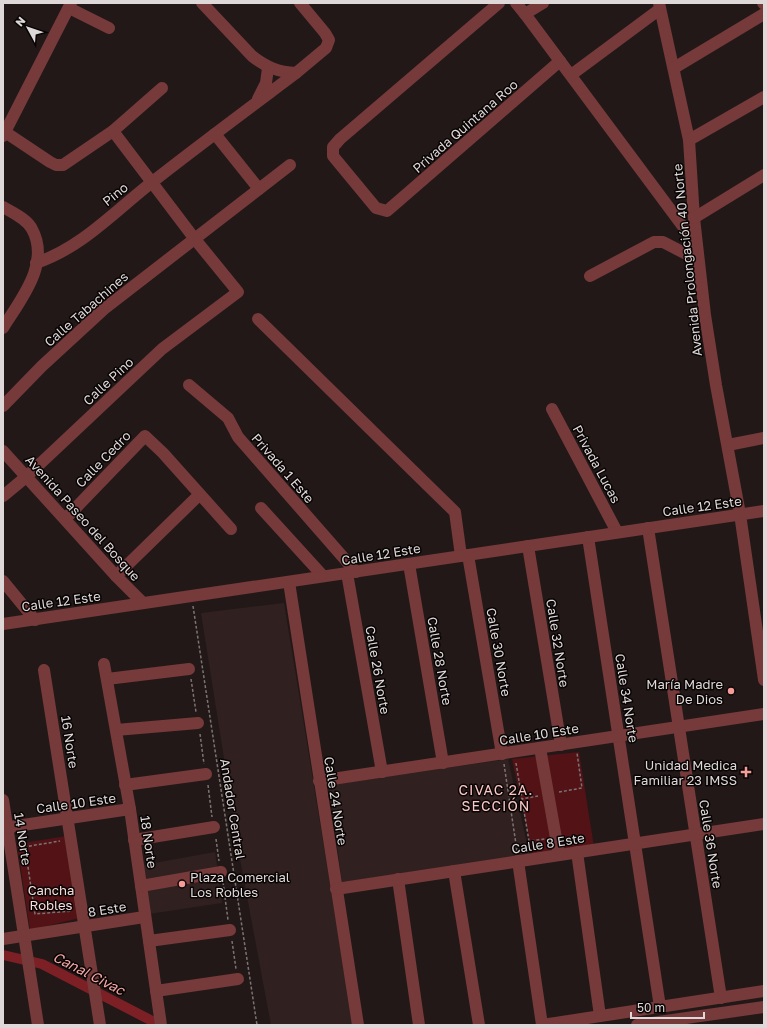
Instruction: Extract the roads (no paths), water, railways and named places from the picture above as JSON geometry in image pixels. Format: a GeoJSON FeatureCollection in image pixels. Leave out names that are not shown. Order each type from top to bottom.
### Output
{"type":"FeatureCollection","features":[{"type":"Feature","properties":{"kind":"street"},"geometry":{"type":"LineString","coordinates":[[202,3],[252,56],[268,68],[296,73]]}},
{"type":"Feature","properties":{"kind":"street","name":"Pino"},"geometry":{"type":"LineString","coordinates":[[36,263],[53,258],[72,247],[151,183],[296,73],[326,48],[329,40],[325,33],[300,3]]}},
{"type":"Feature","properties":{"kind":"street","name":"Privada Quintana Roo"},"geometry":{"type":"LineString","coordinates":[[499,3],[340,139],[333,147],[333,156],[376,208],[387,211],[560,61]]}},
{"type":"Feature","properties":{"kind":"street"},"geometry":{"type":"LineString","coordinates":[[516,3],[697,245]]}},
{"type":"Feature","properties":{"kind":"street"},"geometry":{"type":"LineString","coordinates":[[525,14],[543,3]]}},
{"type":"Feature","properties":{"kind":"street"},"geometry":{"type":"LineString","coordinates":[[109,28],[70,6],[56,30],[4,134],[56,165],[63,165],[113,132],[162,88]]}},
{"type":"Feature","properties":{"kind":"street"},"geometry":{"type":"LineString","coordinates":[[571,75],[659,6]]}},
{"type":"Feature","properties":{"kind":"street","name":"Avenida Prolongación 40 Norte"},"geometry":{"type":"LineString","coordinates":[[659,6],[674,68],[688,140],[698,260],[716,385],[728,445],[762,646],[764,680]]}},
{"type":"Feature","properties":{"kind":"street"},"geometry":{"type":"LineString","coordinates":[[674,68],[764,14]]}},
{"type":"Feature","properties":{"kind":"street"},"geometry":{"type":"LineString","coordinates":[[255,104],[266,83],[268,68]]}},
{"type":"Feature","properties":{"kind":"street"},"geometry":{"type":"LineString","coordinates":[[688,140],[764,97]]}},
{"type":"Feature","properties":{"kind":"street"},"geometry":{"type":"LineString","coordinates":[[113,132],[194,238]]}},
{"type":"Feature","properties":{"kind":"street"},"geometry":{"type":"LineString","coordinates":[[215,134],[259,189]]}},
{"type":"Feature","properties":{"kind":"street","name":"Calle Tabachines"},"geometry":{"type":"LineString","coordinates":[[3,406],[42,366],[104,309],[290,165]]}},
{"type":"Feature","properties":{"kind":"street"},"geometry":{"type":"LineString","coordinates":[[694,218],[764,176]]}},
{"type":"Feature","properties":{"kind":"street"},"geometry":{"type":"LineString","coordinates":[[3,207],[20,217],[32,229],[38,245],[33,281],[3,328]]}},
{"type":"Feature","properties":{"kind":"street","name":"Calle Pino"},"geometry":{"type":"LineString","coordinates":[[3,496],[26,477],[162,349],[238,292],[194,238]]}},
{"type":"Feature","properties":{"kind":"street"},"geometry":{"type":"LineString","coordinates":[[590,276],[654,242],[663,242],[698,260]]}},
{"type":"Feature","properties":{"kind":"street","name":"Calle 30 Norte"},"geometry":{"type":"LineString","coordinates":[[258,319],[455,512],[502,754]]}},
{"type":"Feature","properties":{"kind":"street","name":"Privada 1 Este"},"geometry":{"type":"LineString","coordinates":[[190,385],[228,418],[238,438],[352,572]]}},
{"type":"Feature","properties":{"kind":"street","name":"Privada Lucas"},"geometry":{"type":"LineString","coordinates":[[552,409],[617,532]]}},
{"type":"Feature","properties":{"kind":"street","name":"Calle Cedro"},"geometry":{"type":"LineString","coordinates":[[65,519],[145,436],[163,453],[199,494]]}},
{"type":"Feature","properties":{"kind":"street"},"geometry":{"type":"LineString","coordinates":[[728,445],[764,438]]}},
{"type":"Feature","properties":{"kind":"street","name":"Avenida Paseo del Bosque"},"geometry":{"type":"LineString","coordinates":[[3,451],[116,576],[143,603]]}},
{"type":"Feature","properties":{"kind":"street"},"geometry":{"type":"LineString","coordinates":[[116,576],[199,494],[231,529]]}},
{"type":"Feature","properties":{"kind":"street"},"geometry":{"type":"LineString","coordinates":[[261,508],[323,576]]}},
{"type":"Feature","properties":{"kind":"street","name":"Calle 12 Este"},"geometry":{"type":"LineString","coordinates":[[3,624],[764,511]]}},
{"type":"Feature","properties":{"kind":"street","name":"Calle 36 Norte"},"geometry":{"type":"LineString","coordinates":[[648,528],[721,998]]}},
{"type":"Feature","properties":{"kind":"street","name":"Calle 34 Norte"},"geometry":{"type":"LineString","coordinates":[[588,537],[660,1007]]}},
{"type":"Feature","properties":{"kind":"street","name":"Calle 32 Norte"},"geometry":{"type":"LineString","coordinates":[[528,546],[561,745]]}},
{"type":"Feature","properties":{"kind":"street","name":"Calle 28 Norte"},"geometry":{"type":"LineString","coordinates":[[409,564],[443,763]]}},
{"type":"Feature","properties":{"kind":"street","name":"Calle 26 Norte"},"geometry":{"type":"LineString","coordinates":[[352,572],[382,772]]}},
{"type":"Feature","properties":{"kind":"street"},"geometry":{"type":"LineString","coordinates":[[3,581],[35,620]]}},
{"type":"Feature","properties":{"kind":"street","name":"Calle 24 Norte"},"geometry":{"type":"LineString","coordinates":[[289,582],[358,1025]]}},
{"type":"Feature","properties":{"kind":"street","name":"18 Norte"},"geometry":{"type":"LineString","coordinates":[[104,664],[130,809],[144,917],[161,1021]]}},
{"type":"Feature","properties":{"kind":"street"},"geometry":{"type":"LineString","coordinates":[[107,679],[189,668]]}},
{"type":"Feature","properties":{"kind":"street","name":"16 Norte"},"geometry":{"type":"LineString","coordinates":[[44,670],[84,926]]}},
{"type":"Feature","properties":{"kind":"street","name":"Calle 10 Este"},"geometry":{"type":"LineString","coordinates":[[319,782],[764,714]]}},
{"type":"Feature","properties":{"kind":"street"},"geometry":{"type":"LineString","coordinates":[[116,730],[198,723]]}},
{"type":"Feature","properties":{"kind":"street"},"geometry":{"type":"LineString","coordinates":[[540,748],[559,855]]}},
{"type":"Feature","properties":{"kind":"street"},"geometry":{"type":"LineString","coordinates":[[125,785],[206,774]]}},
{"type":"Feature","properties":{"kind":"street","name":"14 Norte"},"geometry":{"type":"LineString","coordinates":[[3,800],[5,828],[38,1025]]}},
{"type":"Feature","properties":{"kind":"street","name":"Calle 10 Este"},"geometry":{"type":"LineString","coordinates":[[5,828],[130,809]]}},
{"type":"Feature","properties":{"kind":"street","name":"Calle 8 Este"},"geometry":{"type":"LineString","coordinates":[[336,889],[764,824]]}},
{"type":"Feature","properties":{"kind":"street"},"geometry":{"type":"LineString","coordinates":[[134,840],[214,827]]}},
{"type":"Feature","properties":{"kind":"street"},"geometry":{"type":"LineString","coordinates":[[578,852],[600,1016]]}},
{"type":"Feature","properties":{"kind":"street"},"geometry":{"type":"LineString","coordinates":[[518,861],[542,1025],[764,991]]}},
{"type":"Feature","properties":{"kind":"street"},"geometry":{"type":"LineString","coordinates":[[454,871],[479,1025]]}},
{"type":"Feature","properties":{"kind":"street"},"geometry":{"type":"LineString","coordinates":[[141,886],[221,872]]}},
{"type":"Feature","properties":{"kind":"street"},"geometry":{"type":"LineString","coordinates":[[398,879],[419,1025]]}},
{"type":"Feature","properties":{"kind":"street","name":"8 Este"},"geometry":{"type":"LineString","coordinates":[[3,939],[144,917]]}},
{"type":"Feature","properties":{"kind":"street"},"geometry":{"type":"LineString","coordinates":[[84,926],[94,979],[100,1025]]}},
{"type":"Feature","properties":{"kind":"street"},"geometry":{"type":"LineString","coordinates":[[149,941],[230,930]]}},
{"type":"Feature","properties":{"kind":"street"},"geometry":{"type":"LineString","coordinates":[[156,991],[238,979]]}},
{"type":"Feature","properties":{"kind":"street"},"geometry":{"type":"LineString","coordinates":[[637,1025],[664,1023],[764,1007]]}},
{"type":"Feature","properties":{"kind":"street"},"geometry":{"type":"LineString","coordinates":[[722,1013],[724,1025]]}},
{"type":"Feature","properties":{"kind":"waterway","name":"Canal Civac"},"geometry":{"type":"LineString","coordinates":[[3,955],[42,964],[160,1025]]}},
{"type":"Feature","properties":{"kind":"place","name":"María Madre De Dios"},"geometry":{"type":"Point","coordinates":[731,691]}},
{"type":"Feature","properties":{"kind":"place","name":"Unidad Medica Familiar 23 IMSS"},"geometry":{"type":"Point","coordinates":[746,772]}},
{"type":"Feature","properties":{"kind":"place","name":"Plaza Comercial Los Robles"},"geometry":{"type":"Point","coordinates":[182,884]}},
{"type":"Feature","properties":{"kind":"district","name":"CIVAC 2A. SECCIÓN"},"geometry":{"type":"Point","coordinates":[496,798]}},
{"type":"Feature","properties":{"kind":"park label","name":"Cancha Robles"},"geometry":{"type":"Point","coordinates":[51,898]}}]}
